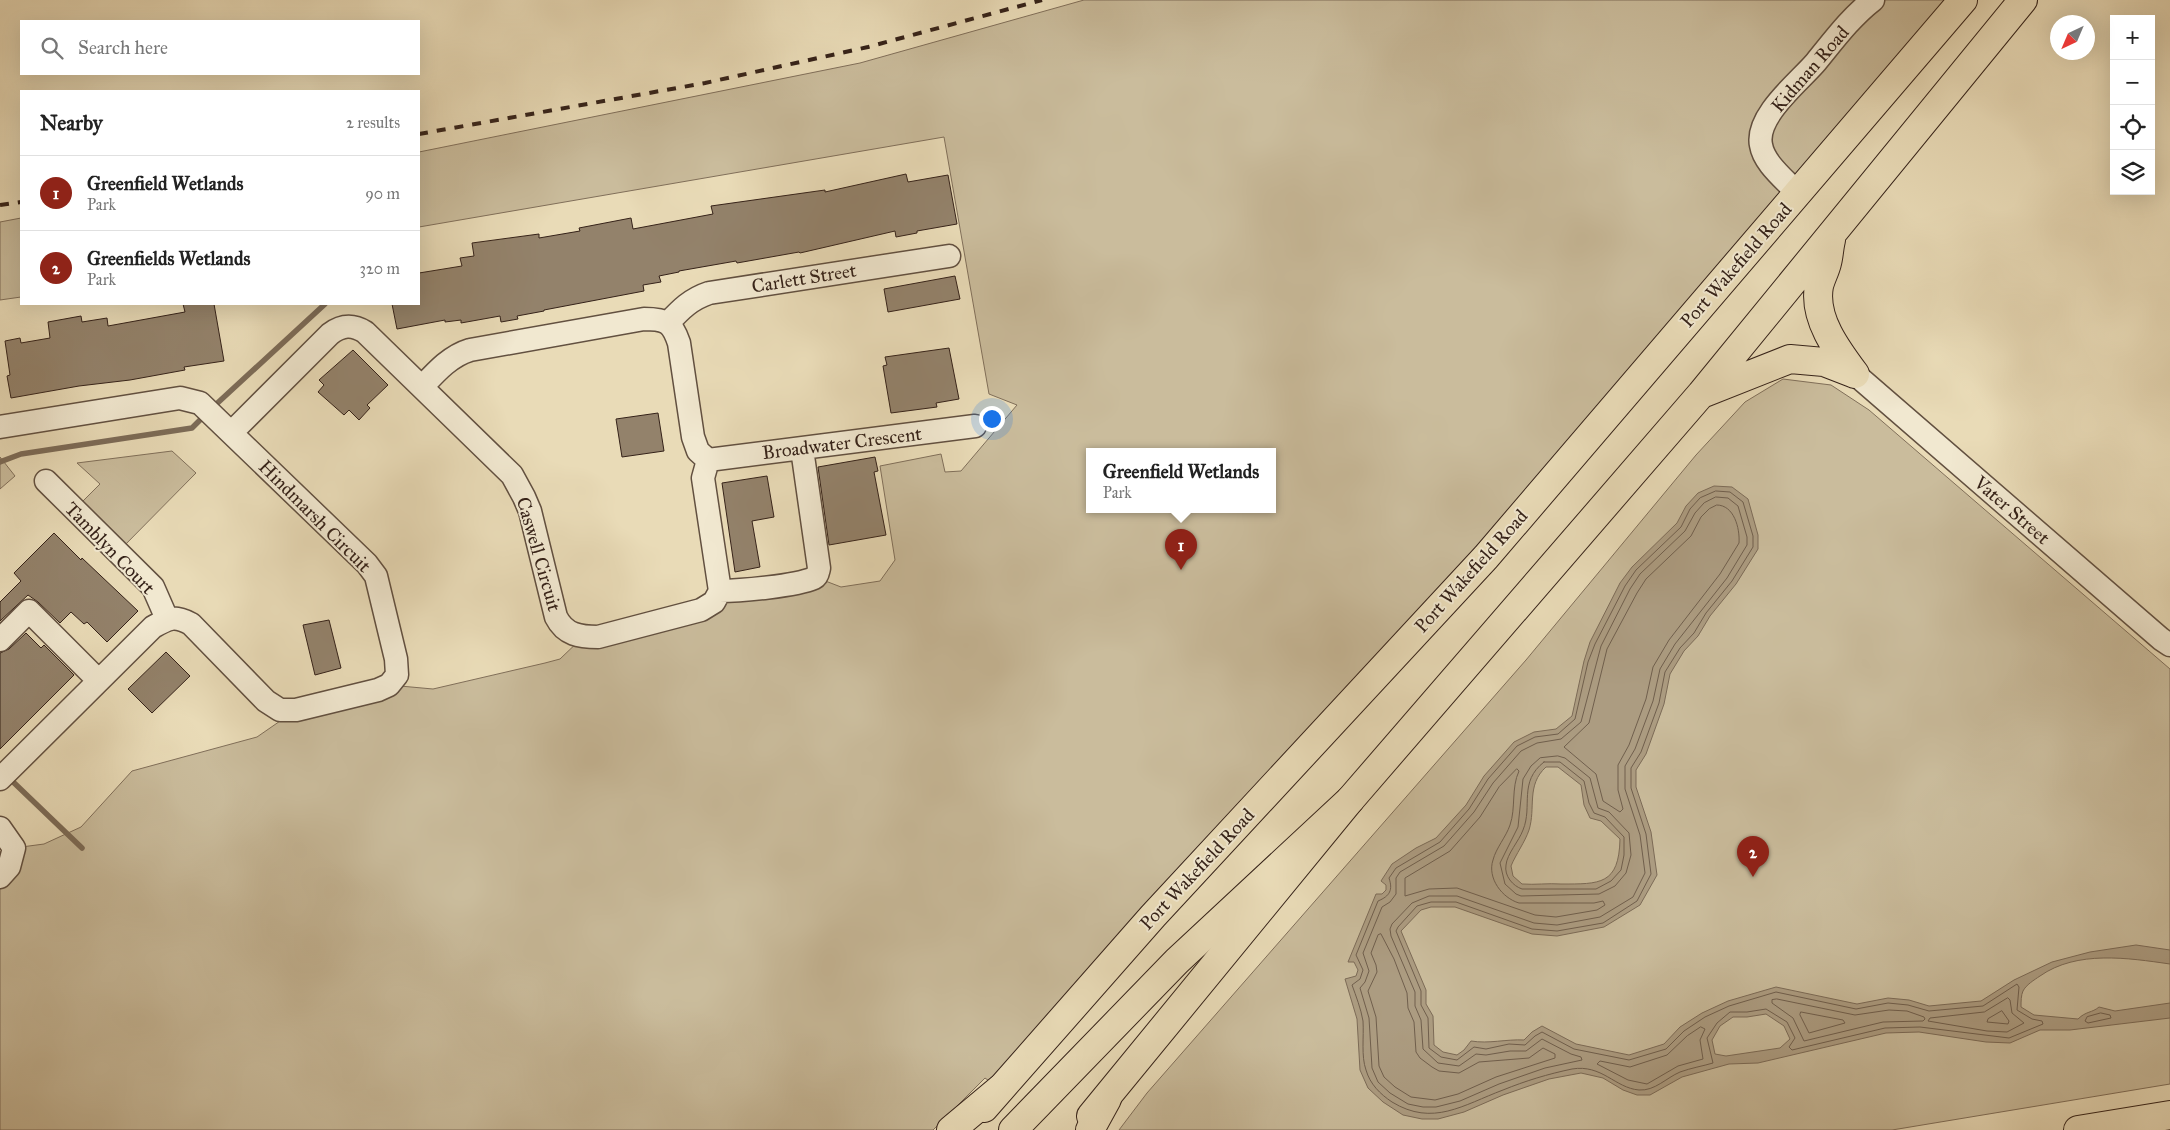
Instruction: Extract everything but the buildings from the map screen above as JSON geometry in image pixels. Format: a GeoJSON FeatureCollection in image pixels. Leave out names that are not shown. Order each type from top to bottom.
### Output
{"type":"FeatureCollection","features":[{"type":"Feature","properties":{"kind":"highway","name":"Port Wakefield Road"},"geometry":{"type":"LineString","coordinates":[[965,1130],[1000,1088],[1154,916],[1486,557],[1963,0]]}},
{"type":"Feature","properties":{"kind":"highway"},"geometry":{"type":"LineString","coordinates":[[1079,1130],[1107,1099],[1350,800],[1701,394],[2023,0]]}},
{"type":"Feature","properties":{"kind":"highway"},"geometry":{"type":"LineString","coordinates":[[1832,234],[1827,264],[1819,284],[1818,295],[1823,320],[1836,348],[1855,374]]}},
{"type":"Feature","properties":{"kind":"highway"},"geometry":{"type":"LineString","coordinates":[[1701,394],[1790,358],[1824,362],[1855,374]]}},
{"type":"Feature","properties":{"kind":"highway"},"geometry":{"type":"LineString","coordinates":[[1013,1130],[1177,961],[1350,800]]}},
{"type":"Feature","properties":{"kind":"highway"},"geometry":{"type":"LineString","coordinates":[[951,1130],[1000,1088]]}},
{"type":"Feature","properties":{"kind":"highway"},"geometry":{"type":"LineString","coordinates":[[1090,1130],[1107,1099]]}},
{"type":"Feature","properties":{"kind":"highway"},"geometry":{"type":"LineString","coordinates":[[2078,1130],[2170,1115]]}},
{"type":"Feature","properties":{"kind":"street","name":"Kidman Road"},"geometry":{"type":"LineString","coordinates":[[1798,194],[1764,155],[1760,143],[1768,119],[1779,101],[1815,63],[1860,10],[1873,0]]}},
{"type":"Feature","properties":{"kind":"street","name":"Carlett Street"},"geometry":{"type":"LineString","coordinates":[[668,323],[686,303],[709,293],[949,256]]}},
{"type":"Feature","properties":{"kind":"street"},"geometry":{"type":"LineString","coordinates":[[422,387],[451,359],[470,350],[644,319],[658,319],[668,323],[675,332],[679,343],[693,437],[698,451],[708,460],[703,478],[720,591],[735,591],[794,583],[815,577],[818,573],[819,568],[802,449]]}},
{"type":"Feature","properties":{"kind":"street","name":"Caswell Circuit"},"geometry":{"type":"LineString","coordinates":[[225,426],[338,328],[346,326],[358,327],[503,465],[519,486],[530,511],[556,617],[560,624],[569,632],[584,637],[598,637],[701,610],[714,602],[720,591]]}},
{"type":"Feature","properties":{"kind":"street","name":"Vater Street"},"geometry":{"type":"LineString","coordinates":[[1855,374],[2170,645]]}},
{"type":"Feature","properties":{"kind":"street","name":"Hindmarsh Circuit"},"geometry":{"type":"LineString","coordinates":[[0,427],[180,398],[200,403],[367,564],[376,576],[396,659],[397,675],[389,684],[378,690],[296,710],[280,710],[266,701],[191,624],[179,618],[166,619]]}},
{"type":"Feature","properties":{"kind":"street","name":"Broadwater Crescent"},"geometry":{"type":"LineString","coordinates":[[708,460],[975,426]]}},
{"type":"Feature","properties":{"kind":"street","name":"Tamblyn Court"},"geometry":{"type":"LineString","coordinates":[[46,481],[153,588],[166,619]]}},
{"type":"Feature","properties":{"kind":"street"},"geometry":{"type":"LineString","coordinates":[[0,640],[29,611],[98,680]]}},
{"type":"Feature","properties":{"kind":"street"},"geometry":{"type":"LineString","coordinates":[[5,774],[153,627],[166,619]]}},
{"type":"Feature","properties":{"kind":"street"},"geometry":{"type":"LineString","coordinates":[[0,828],[14,848],[8,867],[0,877]]}},
{"type":"Feature","properties":{"kind":"shaded area"},"geometry":{"type":"Polygon","coordinates":[[[1084,0],[1963,0],[1000,1089],[985,1078],[933,1130],[0,1130],[0,877],[14,848],[44,844],[81,827],[132,771],[257,737],[296,710],[389,685],[433,689],[545,663],[560,659],[583,637],[815,577],[841,587],[880,581],[895,560],[880,466],[941,454],[945,472],[961,471],[1017,405],[989,394],[944,137],[420,227],[420,152],[860,63],[1084,0]]]}},
{"type":"Feature","properties":{"kind":"shaded area"},"geometry":{"type":"Polygon","coordinates":[[[20,218],[20,297],[0,300],[0,222],[20,218]]]}},
{"type":"Feature","properties":{"kind":"shaded area"},"geometry":{"type":"Polygon","coordinates":[[[1783,379],[1831,385],[1869,410],[2170,669],[2170,1084],[1892,1130],[1119,1130],[1147,1093],[1526,660],[1696,455],[1745,402],[1783,379]]]}},
{"type":"Feature","properties":{"kind":"shaded area"},"geometry":{"type":"Polygon","coordinates":[[[172,451],[196,473],[120,550],[82,502],[100,484],[77,463],[172,451]]]}},
{"type":"Feature","properties":{"kind":"shaded area"},"geometry":{"type":"Polygon","coordinates":[[[0,457],[15,476],[0,489],[0,457]]]}},
{"type":"Feature","properties":{"kind":"water"},"geometry":{"type":"Polygon","coordinates":[[[1714,486],[1732,487],[1748,499],[1758,535],[1758,549],[1736,584],[1710,616],[1698,636],[1684,651],[1670,674],[1664,704],[1646,754],[1636,770],[1636,787],[1651,832],[1657,875],[1640,905],[1604,927],[1557,936],[1532,934],[1455,907],[1431,907],[1421,910],[1401,931],[1426,990],[1426,1004],[1433,1016],[1434,1045],[1443,1052],[1457,1055],[1471,1041],[1524,1040],[1542,1026],[1576,1044],[1629,1055],[1664,1044],[1680,1027],[1702,1013],[1728,1001],[1776,987],[1857,1004],[1888,998],[1909,1000],[1929,1006],[1981,1001],[2014,980],[2052,962],[2090,952],[2136,945],[2170,950],[2170,964],[2120,958],[2086,959],[2070,962],[2054,968],[2028,985],[2022,993],[2021,1007],[2034,1015],[2078,1019],[2099,1007],[2115,1011],[2170,1003],[2170,1018],[2070,1030],[2040,1030],[2010,1043],[1986,1042],[1919,1032],[1886,1033],[1758,1063],[1729,1064],[1682,1077],[1650,1095],[1637,1095],[1623,1090],[1603,1078],[1581,1073],[1549,1079],[1503,1095],[1464,1112],[1438,1119],[1422,1119],[1403,1115],[1383,1102],[1368,1088],[1360,1070],[1357,1019],[1345,979],[1356,976],[1358,970],[1354,962],[1348,962],[1376,894],[1382,894],[1386,890],[1386,885],[1381,881],[1392,864],[1416,848],[1436,838],[1466,805],[1484,776],[1514,742],[1534,732],[1556,729],[1572,716],[1590,642],[1620,583],[1632,567],[1677,523],[1686,506],[1698,493],[1714,486]],[[1546,767],[1536,781],[1531,822],[1525,839],[1511,866],[1513,876],[1522,884],[1587,883],[1605,879],[1616,865],[1620,839],[1601,821],[1590,818],[1584,805],[1581,785],[1558,767],[1546,767]],[[1766,1014],[1733,1017],[1720,1026],[1712,1040],[1715,1054],[1726,1056],[1780,1048],[1790,1039],[1784,1026],[1766,1014]]]}},
{"type":"Feature","properties":{"kind":"waterway"},"geometry":{"type":"LineString","coordinates":[[211,409],[324,305]]}},
{"type":"Feature","properties":{"kind":"waterway"},"geometry":{"type":"LineString","coordinates":[[0,462],[21,454],[192,428],[205,415]]}},
{"type":"Feature","properties":{"kind":"waterway"},"geometry":{"type":"LineString","coordinates":[[9,778],[82,848]]}},
{"type":"Feature","properties":{"kind":"railway"},"geometry":{"type":"LineString","coordinates":[[420,134],[705,83],[868,47],[1042,0]]}},
{"type":"Feature","properties":{"kind":"railway"},"geometry":{"type":"LineString","coordinates":[[0,205],[20,202]]}},
{"type":"Feature","properties":{"kind":"place","name":"Greenfield Wetlands"},"geometry":{"type":"Point","coordinates":[1181,570]}},
{"type":"Feature","properties":{"kind":"place","name":"Greenfields Wetlands"},"geometry":{"type":"Point","coordinates":[1753,877]}}]}
